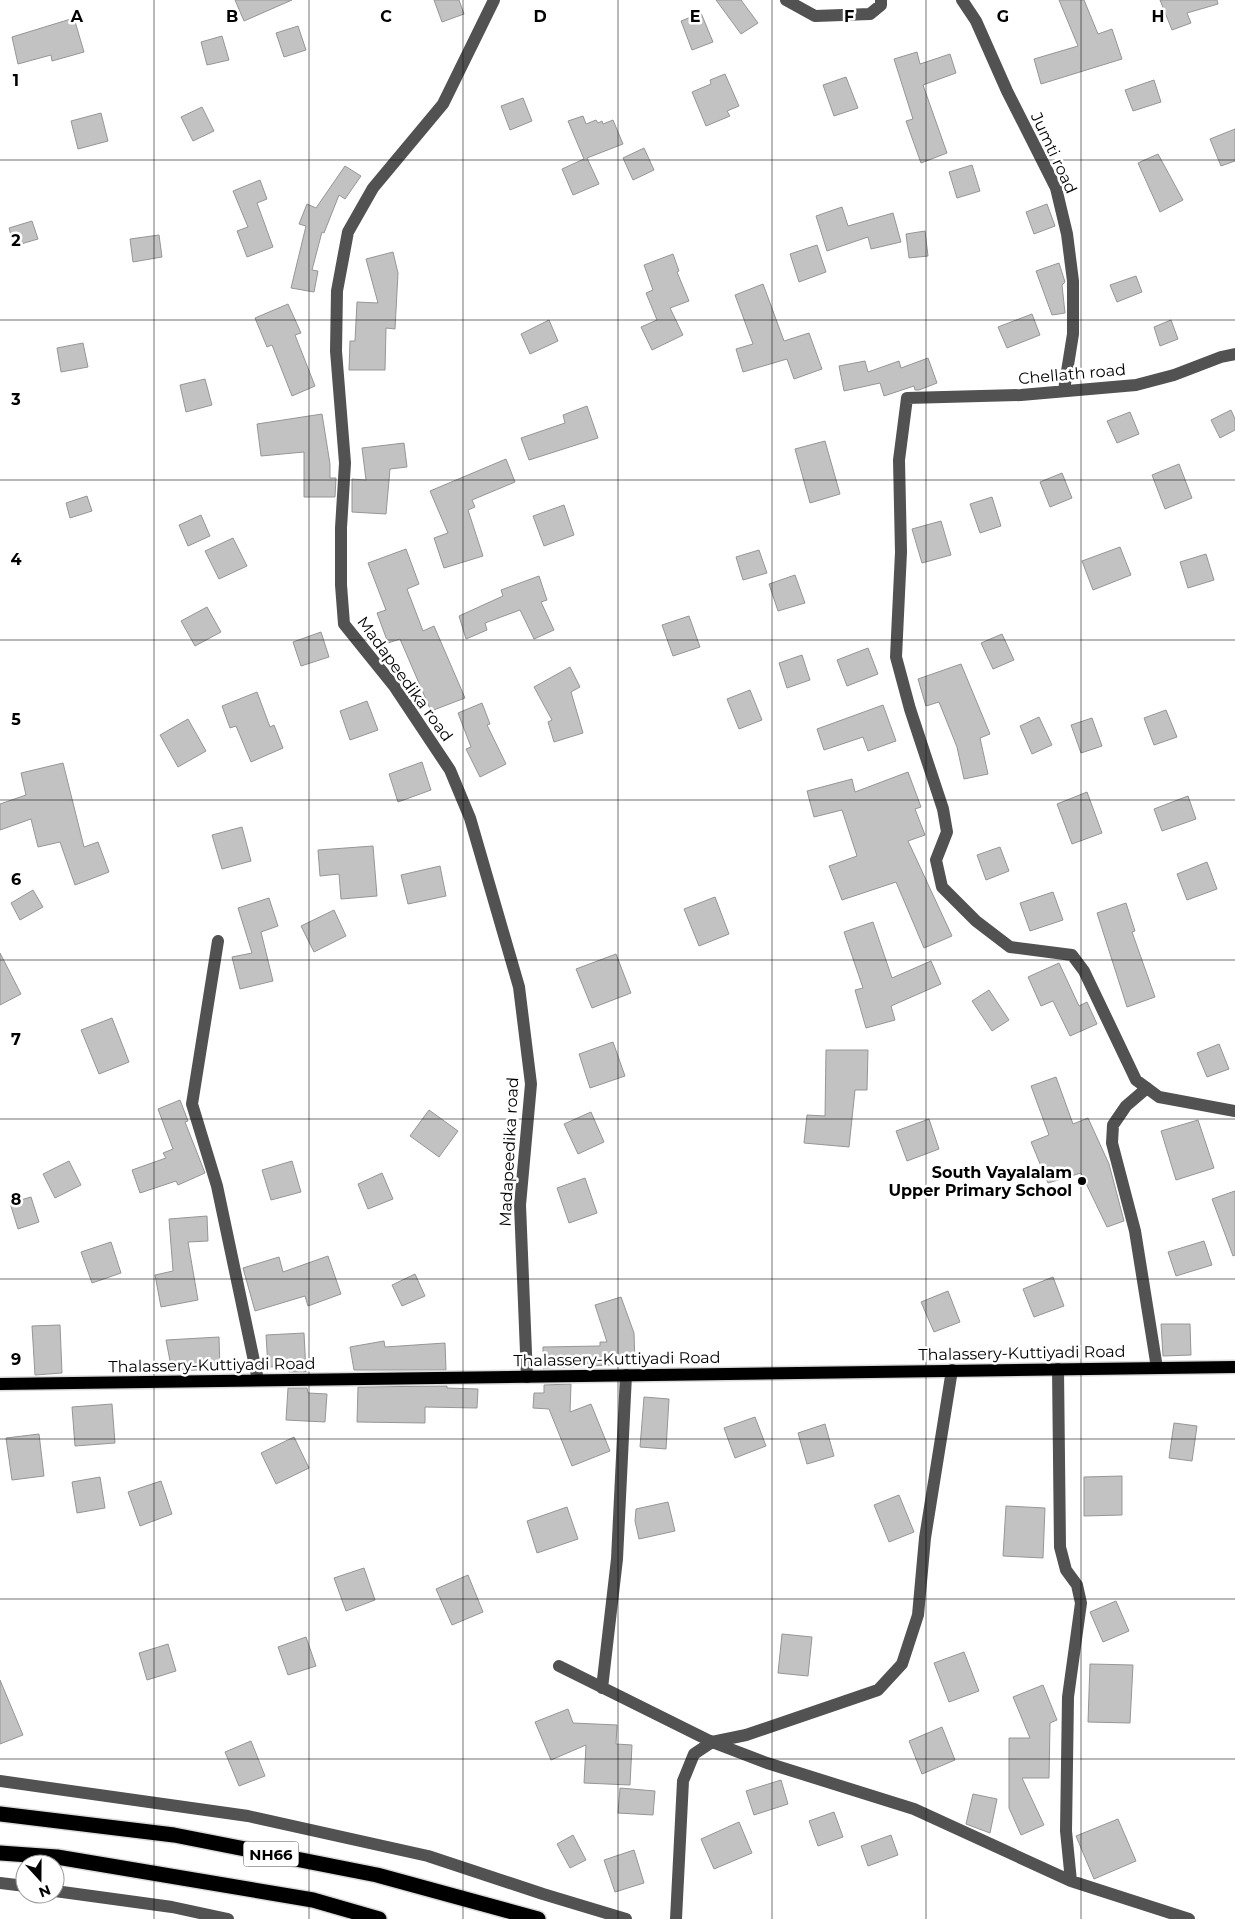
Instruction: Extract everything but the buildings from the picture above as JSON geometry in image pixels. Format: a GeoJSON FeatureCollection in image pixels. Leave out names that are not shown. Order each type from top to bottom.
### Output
{"type":"FeatureCollection","features":[{"type":"Feature","properties":{"kind":"highway","name":"NH66"},"geometry":{"type":"LineString","coordinates":[[0,1814],[193,1839],[377,1875],[538,1919]]}},
{"type":"Feature","properties":{"kind":"highway","name":"NH66"},"geometry":{"type":"LineString","coordinates":[[0,1852],[57,1857],[313,1900],[379,1919]]}},
{"type":"Feature","properties":{"kind":"main road","name":"Thalassery-Kuttiyadi Road"},"geometry":{"type":"LineString","coordinates":[[0,1384],[1235,1367]]}},
{"type":"Feature","properties":{"kind":"street","name":"Madapeedika road"},"geometry":{"type":"LineString","coordinates":[[494,0],[443,104],[373,188],[348,232],[336,291],[336,352],[345,463],[341,528],[341,585],[344,624],[394,686],[450,770],[470,818],[519,987],[531,1084],[520,1204],[527,1376]]}},
{"type":"Feature","properties":{"kind":"street"},"geometry":{"type":"LineString","coordinates":[[786,0],[815,16],[870,14],[881,5],[882,0]]}},
{"type":"Feature","properties":{"kind":"street","name":"Jumti road"},"geometry":{"type":"LineString","coordinates":[[962,0],[976,21],[1007,91],[1056,188],[1067,234],[1073,280],[1073,334],[1064,390]]}},
{"type":"Feature","properties":{"kind":"street","name":"Chellath road"},"geometry":{"type":"LineString","coordinates":[[1147,1088],[1136,1080],[1084,971],[1072,955],[1010,948],[976,921],[942,887],[936,860],[947,832],[896,656],[901,552],[899,460],[907,398],[1020,395],[1136,385],[1174,375],[1221,357],[1235,354]]}},
{"type":"Feature","properties":{"kind":"street"},"geometry":{"type":"LineString","coordinates":[[218,941],[192,1104],[217,1186],[258,1380]]}},
{"type":"Feature","properties":{"kind":"street"},"geometry":{"type":"LineString","coordinates":[[1158,1368],[1136,1232],[1112,1143],[1113,1125],[1126,1106],[1147,1088],[1159,1097],[1235,1111]]}},
{"type":"Feature","properties":{"kind":"street"},"geometry":{"type":"LineString","coordinates":[[1058,1369],[1060,1548],[1066,1570],[1077,1585],[1081,1603],[1068,1697],[1066,1831],[1071,1881]]}},
{"type":"Feature","properties":{"kind":"street"},"geometry":{"type":"LineString","coordinates":[[676,1919],[683,1781],[694,1754],[712,1742],[746,1734],[878,1690],[902,1664],[918,1615],[925,1538],[952,1370]]}},
{"type":"Feature","properties":{"kind":"street"},"geometry":{"type":"LineString","coordinates":[[602,1688],[618,1560],[626,1375]]}},
{"type":"Feature","properties":{"kind":"street"},"geometry":{"type":"LineString","coordinates":[[558,1666],[712,1742],[767,1763],[914,1809],[1071,1881],[1189,1919]]}},
{"type":"Feature","properties":{"kind":"street"},"geometry":{"type":"LineString","coordinates":[[0,1781],[248,1816],[410,1851],[626,1919]]}},
{"type":"Feature","properties":{"kind":"street"},"geometry":{"type":"LineString","coordinates":[[0,1883],[15,1885]]}},
{"type":"Feature","properties":{"kind":"street"},"geometry":{"type":"LineString","coordinates":[[65,1891],[172,1907],[228,1919]]}},
{"type":"Feature","properties":{"kind":"place","name":"South Vayalalam Upper Primary School"},"geometry":{"type":"Point","coordinates":[1082,1181]}}]}
